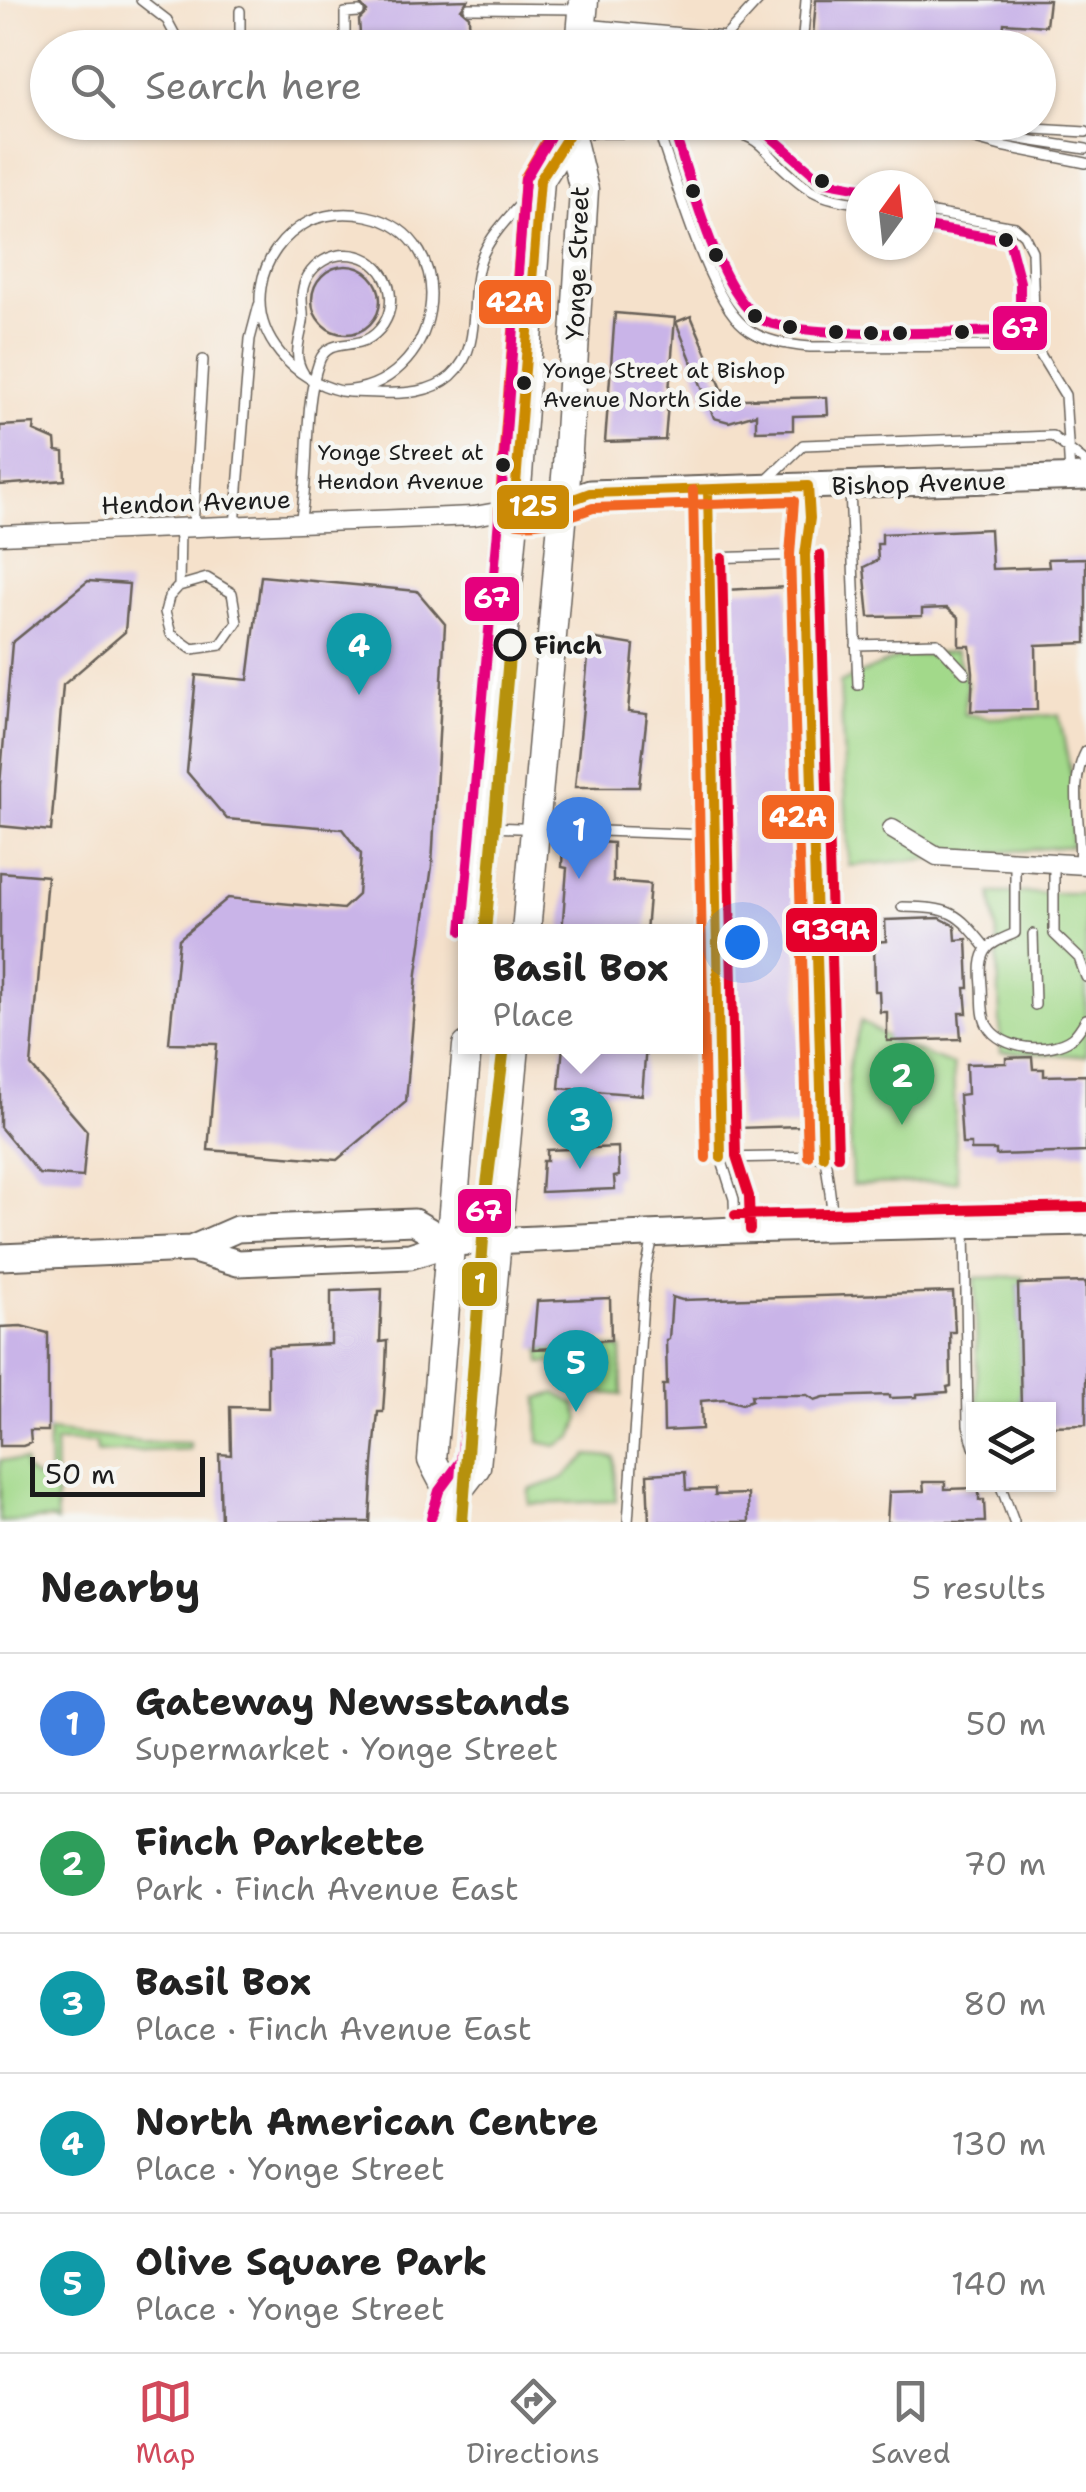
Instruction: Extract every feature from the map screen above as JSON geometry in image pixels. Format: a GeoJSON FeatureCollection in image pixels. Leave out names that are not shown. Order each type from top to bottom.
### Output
{"type":"FeatureCollection","features":[{"type":"Feature","properties":{"kind":"main road","name":"Yonge Street"},"geometry":{"type":"LineString","coordinates":[[478,924],[540,180],[564,140]]}},
{"type":"Feature","properties":{"kind":"main road","name":"Yonge Street"},"geometry":{"type":"LineString","coordinates":[[527,924],[564,503],[584,190],[574,140]]}},
{"type":"Feature","properties":{"kind":"main road","name":"Bishop Avenue"},"geometry":{"type":"LineString","coordinates":[[514,509],[564,503],[590,493],[850,485],[1081,472]]}},
{"type":"Feature","properties":{"kind":"main road"},"geometry":{"type":"LineString","coordinates":[[449,1510],[432,1460],[466,1054]]}},
{"type":"Feature","properties":{"kind":"main road"},"geometry":{"type":"LineString","coordinates":[[449,1510],[476,1467],[514,1054]]}},
{"type":"Feature","properties":{"kind":"main road"},"geometry":{"type":"LineString","coordinates":[[0,1257],[191,1249],[238,1263],[410,1256],[450,1243],[735,1230],[1086,1222]]}},
{"type":"Feature","properties":{"kind":"street","name":"Hendon Avenue"},"geometry":{"type":"LineString","coordinates":[[0,535],[474,516],[514,509]]}},
{"type":"Feature","properties":{"kind":"street"},"geometry":{"type":"LineString","coordinates":[[892,829],[937,856],[1082,865]]}},
{"type":"Feature","properties":{"kind":"lane"},"geometry":{"type":"LineString","coordinates":[[141,0],[167,20],[172,30]]}},
{"type":"Feature","properties":{"kind":"lane"},"geometry":{"type":"LineString","coordinates":[[731,30],[759,0]]}},
{"type":"Feature","properties":{"kind":"lane"},"geometry":{"type":"LineString","coordinates":[[804,30],[806,0]]}},
{"type":"Feature","properties":{"kind":"lane"},"geometry":{"type":"LineString","coordinates":[[469,8],[666,30]]}},
{"type":"Feature","properties":{"kind":"lane"},"geometry":{"type":"LineString","coordinates":[[240,11],[240,30]]}},
{"type":"Feature","properties":{"kind":"lane"},"geometry":{"type":"LineString","coordinates":[[345,30],[345,14],[359,12]]}},
{"type":"Feature","properties":{"kind":"lane"},"geometry":{"type":"LineString","coordinates":[[1056,130],[1086,132]]}},
{"type":"Feature","properties":{"kind":"lane"},"geometry":{"type":"LineString","coordinates":[[661,140],[713,282],[730,311],[754,333],[810,347],[1035,346]]}},
{"type":"Feature","properties":{"kind":"lane"},"geometry":{"type":"LineString","coordinates":[[754,140],[814,194],[846,201]]}},
{"type":"Feature","properties":{"kind":"lane"},"geometry":{"type":"LineString","coordinates":[[979,140],[1086,162]]}},
{"type":"Feature","properties":{"kind":"lane"},"geometry":{"type":"LineString","coordinates":[[1028,140],[1086,149]]}},
{"type":"Feature","properties":{"kind":"lane"},"geometry":{"type":"LineString","coordinates":[[260,300],[270,340],[285,361],[309,377],[340,390],[408,393],[436,385],[453,374],[464,358],[471,338],[476,285],[484,253],[540,180]]}},
{"type":"Feature","properties":{"kind":"lane"},"geometry":{"type":"LineString","coordinates":[[936,213],[1013,226],[1023,233],[1032,251],[1035,346],[1065,394],[1068,450],[1081,472]]}},
{"type":"Feature","properties":{"kind":"lane"},"geometry":{"type":"LineString","coordinates":[[235,526],[250,339],[261,283],[270,260],[290,234],[312,220],[336,214],[362,215],[386,222],[406,237],[421,257],[430,281],[432,306],[423,338],[409,359],[368,388],[340,390]]}},
{"type":"Feature","properties":{"kind":"lane"},"geometry":{"type":"LineString","coordinates":[[300,522],[306,496],[309,377],[296,353],[306,280],[318,264],[334,256],[352,255],[367,260],[389,284],[391,304],[384,322],[367,340],[326,350],[309,377]]}},
{"type":"Feature","properties":{"kind":"lane"},"geometry":{"type":"LineString","coordinates":[[179,586],[207,578],[232,593],[237,622],[220,645],[192,649],[171,634],[165,612],[169,598],[179,586],[203,360]]}},
{"type":"Feature","properties":{"kind":"lane"},"geometry":{"type":"LineString","coordinates":[[759,488],[803,445],[1052,436],[1068,450],[1081,472]]}},
{"type":"Feature","properties":{"kind":"lane"},"geometry":{"type":"LineString","coordinates":[[850,485],[858,686]]}},
{"type":"Feature","properties":{"kind":"lane"},"geometry":{"type":"LineString","coordinates":[[808,486],[810,518],[805,555],[822,1156],[832,1197],[833,1228]]}},
{"type":"Feature","properties":{"kind":"lane"},"geometry":{"type":"LineString","coordinates":[[708,490],[720,1158],[734,1199],[735,1230]]}},
{"type":"Feature","properties":{"kind":"lane"},"geometry":{"type":"LineString","coordinates":[[707,558],[805,555]]}},
{"type":"Feature","properties":{"kind":"lane"},"geometry":{"type":"LineString","coordinates":[[856,645],[937,643],[965,673]]}},
{"type":"Feature","properties":{"kind":"lane"},"geometry":{"type":"LineString","coordinates":[[1082,865],[1075,794],[1086,751]]}},
{"type":"Feature","properties":{"kind":"lane"},"geometry":{"type":"LineString","coordinates":[[486,827],[713,835]]}},
{"type":"Feature","properties":{"kind":"lane"},"geometry":{"type":"LineString","coordinates":[[1015,861],[1016,933]]}},
{"type":"Feature","properties":{"kind":"lane"},"geometry":{"type":"LineString","coordinates":[[1054,863],[1054,934]]}},
{"type":"Feature","properties":{"kind":"lane"},"geometry":{"type":"LineString","coordinates":[[902,907],[954,912],[987,950]]}},
{"type":"Feature","properties":{"kind":"lane"},"geometry":{"type":"LineString","coordinates":[[1086,977],[1079,958],[1054,934],[1016,933],[987,950],[981,970],[983,1012],[988,1026],[1000,1039],[1018,1046],[1060,1044],[1076,1036],[1086,1019]]}},
{"type":"Feature","properties":{"kind":"lane"},"geometry":{"type":"LineString","coordinates":[[1034,934],[1035,1005]]}},
{"type":"Feature","properties":{"kind":"lane"},"geometry":{"type":"LineString","coordinates":[[720,1158],[822,1156]]}},
{"type":"Feature","properties":{"kind":"lane"},"geometry":{"type":"LineString","coordinates":[[965,1224],[968,1402]]}},
{"type":"Feature","properties":{"kind":"lane"},"geometry":{"type":"LineString","coordinates":[[628,1522],[645,1274],[654,1234]]}},
{"type":"Feature","properties":{"kind":"lane"},"geometry":{"type":"LineString","coordinates":[[1005,1492],[1014,1522]]}},
{"type":"Feature","properties":{"kind":"green space"},"geometry":{"type":"Polygon","coordinates":[[[956,651],[967,684],[964,714],[990,718],[1059,715],[1075,794],[1071,846],[849,866],[840,683],[899,657],[956,651]]]}},
{"type":"Feature","properties":{"kind":"green space"},"geometry":{"type":"Polygon","coordinates":[[[991,893],[1086,893],[1086,1056],[1001,1052],[997,936],[991,893]]]}},
{"type":"Feature","properties":{"kind":"green space"},"geometry":{"type":"Polygon","coordinates":[[[861,1021],[894,1042],[953,1065],[957,1181],[852,1185],[848,1069],[861,1021]]]}},
{"type":"Feature","properties":{"kind":"green space"},"geometry":{"type":"Polygon","coordinates":[[[1023,1276],[1023,1284],[1018,1284],[1021,1402],[978,1402],[975,1278],[1023,1276]]]}},
{"type":"Feature","properties":{"kind":"green space"},"geometry":{"type":"Polygon","coordinates":[[[621,1348],[622,1395],[597,1392],[587,1378],[567,1365],[541,1363],[540,1350],[621,1348]]]}},
{"type":"Feature","properties":{"kind":"green space"},"geometry":{"type":"Polygon","coordinates":[[[556,1393],[575,1404],[580,1418],[573,1437],[556,1446],[539,1442],[538,1398],[556,1393]]]}},
{"type":"Feature","properties":{"kind":"green space"},"geometry":{"type":"Polygon","coordinates":[[[48,1431],[140,1442],[190,1443],[190,1449],[97,1453],[96,1443],[55,1442],[57,1522],[0,1522],[0,1460],[25,1461],[25,1470],[37,1478],[50,1476],[48,1431]]]}},
{"type":"Feature","properties":{"kind":"green space"},"geometry":{"type":"Polygon","coordinates":[[[588,1455],[614,1457],[616,1501],[529,1504],[529,1490],[563,1478],[588,1455]]]}},
{"type":"Feature","properties":{"kind":"building"},"geometry":{"type":"Polygon","coordinates":[[[468,0],[461,9],[469,16],[469,30],[360,30],[359,20],[367,12],[359,3],[468,0]]]}},
{"type":"Feature","properties":{"kind":"building"},"geometry":{"type":"Polygon","coordinates":[[[816,0],[1049,0],[1046,26],[1004,23],[1003,30],[814,30],[816,0]]]}},
{"type":"Feature","properties":{"kind":"building"},"geometry":{"type":"Polygon","coordinates":[[[346,266],[370,276],[380,300],[370,324],[346,334],[322,324],[312,300],[322,276],[346,266]]]}},
{"type":"Feature","properties":{"kind":"building"},"geometry":{"type":"Polygon","coordinates":[[[615,313],[675,318],[665,440],[605,442],[615,313]]]}},
{"type":"Feature","properties":{"kind":"building"},"geometry":{"type":"Polygon","coordinates":[[[691,316],[722,389],[743,399],[827,397],[828,415],[793,416],[793,430],[756,431],[756,414],[729,422],[714,418],[676,322],[691,316]]]}},
{"type":"Feature","properties":{"kind":"building"},"geometry":{"type":"Polygon","coordinates":[[[35,424],[34,431],[55,440],[56,451],[64,452],[65,480],[0,485],[0,426],[35,424]]]}},
{"type":"Feature","properties":{"kind":"building"},"geometry":{"type":"Polygon","coordinates":[[[990,529],[992,569],[1049,567],[1048,559],[1086,558],[1086,643],[1036,645],[1037,710],[971,711],[970,646],[959,646],[959,618],[947,608],[922,609],[922,616],[869,617],[864,567],[878,560],[877,544],[882,544],[882,534],[990,529]]]}},
{"type":"Feature","properties":{"kind":"building"},"geometry":{"type":"Polygon","coordinates":[[[261,576],[417,591],[445,624],[432,866],[417,973],[406,1102],[337,1160],[208,1150],[217,1044],[169,1043],[179,939],[228,898],[343,909],[358,895],[361,854],[342,829],[227,819],[187,772],[196,675],[248,680],[261,576]]]}},
{"type":"Feature","properties":{"kind":"building"},"geometry":{"type":"Polygon","coordinates":[[[88,581],[129,584],[125,632],[63,685],[51,831],[0,826],[12,643],[88,581]]]}},
{"type":"Feature","properties":{"kind":"building"},"geometry":{"type":"Polygon","coordinates":[[[788,587],[802,1126],[738,1128],[724,590],[788,587]]]}},
{"type":"Feature","properties":{"kind":"building"},"geometry":{"type":"Polygon","coordinates":[[[590,638],[634,645],[628,712],[647,714],[639,787],[575,787],[590,638]]]}},
{"type":"Feature","properties":{"kind":"building"},"geometry":{"type":"Polygon","coordinates":[[[563,840],[613,843],[613,881],[650,884],[647,924],[563,924],[567,868],[562,867],[563,840]]]}},
{"type":"Feature","properties":{"kind":"building"},"geometry":{"type":"Polygon","coordinates":[[[0,872],[47,876],[31,1066],[87,1131],[83,1177],[39,1174],[0,1127],[0,872]]]}},
{"type":"Feature","properties":{"kind":"building"},"geometry":{"type":"Polygon","coordinates":[[[940,918],[955,926],[956,940],[967,939],[969,988],[965,988],[967,1013],[959,1013],[961,1039],[887,1041],[887,1012],[880,1012],[879,991],[875,991],[874,942],[886,941],[885,920],[940,918]]]}},
{"type":"Feature","properties":{"kind":"building"},"geometry":{"type":"Polygon","coordinates":[[[562,1054],[645,1054],[642,1095],[559,1088],[562,1054]]]}},
{"type":"Feature","properties":{"kind":"building"},"geometry":{"type":"Polygon","coordinates":[[[1032,1057],[1033,1069],[1044,1069],[1044,1076],[1086,1075],[1086,1152],[996,1155],[996,1150],[971,1150],[971,1144],[962,1144],[959,1095],[967,1094],[966,1064],[1006,1063],[1006,1058],[1032,1057]]]}},
{"type":"Feature","properties":{"kind":"building"},"geometry":{"type":"Polygon","coordinates":[[[618,1147],[619,1176],[614,1177],[615,1189],[541,1192],[547,1150],[618,1147]]]}},
{"type":"Feature","properties":{"kind":"building"},"geometry":{"type":"Polygon","coordinates":[[[1086,1282],[1086,1425],[1056,1426],[1056,1402],[1021,1402],[1018,1284],[1086,1282]]]}},
{"type":"Feature","properties":{"kind":"building"},"geometry":{"type":"Polygon","coordinates":[[[382,1289],[380,1342],[387,1341],[386,1368],[383,1412],[378,1412],[370,1522],[221,1522],[219,1454],[231,1455],[230,1407],[268,1408],[268,1347],[331,1344],[331,1291],[382,1289]]]}},
{"type":"Feature","properties":{"kind":"building"},"geometry":{"type":"Polygon","coordinates":[[[953,1292],[955,1332],[950,1332],[948,1392],[917,1397],[815,1400],[807,1395],[751,1395],[752,1400],[742,1404],[724,1399],[701,1401],[702,1429],[664,1431],[663,1385],[667,1385],[666,1340],[672,1297],[682,1300],[953,1292]]]}},
{"type":"Feature","properties":{"kind":"building"},"geometry":{"type":"Polygon","coordinates":[[[610,1298],[611,1340],[589,1341],[589,1347],[533,1349],[537,1301],[610,1298]]]}},
{"type":"Feature","properties":{"kind":"building"},"geometry":{"type":"Polygon","coordinates":[[[21,1326],[48,1333],[48,1431],[30,1431],[31,1443],[23,1446],[0,1446],[0,1327],[21,1326]]]}},
{"type":"Feature","properties":{"kind":"building"},"geometry":{"type":"Polygon","coordinates":[[[685,1472],[686,1490],[715,1489],[715,1495],[748,1494],[749,1522],[649,1522],[647,1474],[685,1472]]]}},
{"type":"Feature","properties":{"kind":"building"},"geometry":{"type":"Polygon","coordinates":[[[923,1482],[945,1482],[945,1489],[979,1492],[979,1500],[984,1500],[985,1522],[887,1522],[889,1492],[924,1491],[923,1482]]]}},
{"type":"Feature","properties":{"kind":"transit line","name":"42A"},"geometry":{"type":"LineString","coordinates":[[547,140],[525,177],[499,512],[516,523],[529,523],[593,508],[794,501],[790,555],[808,1156]]}},
{"type":"Feature","properties":{"kind":"transit line","name":"67"},"geometry":{"type":"LineString","coordinates":[[463,924],[525,179],[548,140]]}},
{"type":"Feature","properties":{"kind":"transit line","name":"125"},"geometry":{"type":"LineString","coordinates":[[566,140],[540,180],[514,509],[563,503],[590,493],[808,486],[810,518],[805,555],[823,1156]]}},
{"type":"Feature","properties":{"kind":"transit line","name":"67"},"geometry":{"type":"LineString","coordinates":[[677,140],[728,280],[755,316],[774,324],[840,332],[1020,331],[1020,282],[1010,244],[1006,240],[936,228]]}},
{"type":"Feature","properties":{"kind":"transit line","name":"67"},"geometry":{"type":"LineString","coordinates":[[775,140],[822,181],[846,185]]}},
{"type":"Feature","properties":{"kind":"transit line","name":"42A"},"geometry":{"type":"LineString","coordinates":[[693,490],[701,924]]}},
{"type":"Feature","properties":{"kind":"transit line","name":"125"},"geometry":{"type":"LineString","coordinates":[[708,490],[721,1158]]}},
{"type":"Feature","properties":{"kind":"transit line","name":"939A"},"geometry":{"type":"LineString","coordinates":[[820,555],[838,1156]]}},
{"type":"Feature","properties":{"kind":"transit line","name":"939A"},"geometry":{"type":"LineString","coordinates":[[722,558],[736,1156],[749,1196],[750,1230]]}},
{"type":"Feature","properties":{"kind":"transit line","name":"1"},"geometry":{"type":"LineString","coordinates":[[486,924],[510,645]]}},
{"type":"Feature","properties":{"kind":"transit line","name":"42A"},"geometry":{"type":"LineString","coordinates":[[703,1004],[706,1158]]}},
{"type":"Feature","properties":{"kind":"transit line","name":"67"},"geometry":{"type":"LineString","coordinates":[[431,1518],[439,1491],[461,1461],[499,1054]]}},
{"type":"Feature","properties":{"kind":"transit line","name":"1"},"geometry":{"type":"LineString","coordinates":[[462,1522],[487,1185],[503,1054]]}},
{"type":"Feature","properties":{"kind":"transit line","name":"939A"},"geometry":{"type":"LineString","coordinates":[[735,1215],[1086,1207]]}},
{"type":"Feature","properties":{"kind":"place","name":"Yonge Street at Bishop Avenue North Side"},"geometry":{"type":"Point","coordinates":[524,383]}},
{"type":"Feature","properties":{"kind":"place","name":"Yonge Street at Hendon Avenue"},"geometry":{"type":"Point","coordinates":[503,465]}},
{"type":"Feature","properties":{"kind":"place","name":"Finch"},"geometry":{"type":"Point","coordinates":[510,645]}},
{"type":"Feature","properties":{"kind":"place","name":"North American Centre"},"geometry":{"type":"Point","coordinates":[359,695]}},
{"type":"Feature","properties":{"kind":"place","name":"Gateway Newsstands"},"geometry":{"type":"Point","coordinates":[579,879]}},
{"type":"Feature","properties":{"kind":"place","name":"Finch Parkette"},"geometry":{"type":"Point","coordinates":[902,1125]}},
{"type":"Feature","properties":{"kind":"place","name":"Basil Box"},"geometry":{"type":"Point","coordinates":[580,1169]}},
{"type":"Feature","properties":{"kind":"place","name":"Olive Square Park"},"geometry":{"type":"Point","coordinates":[576,1412]}}]}
